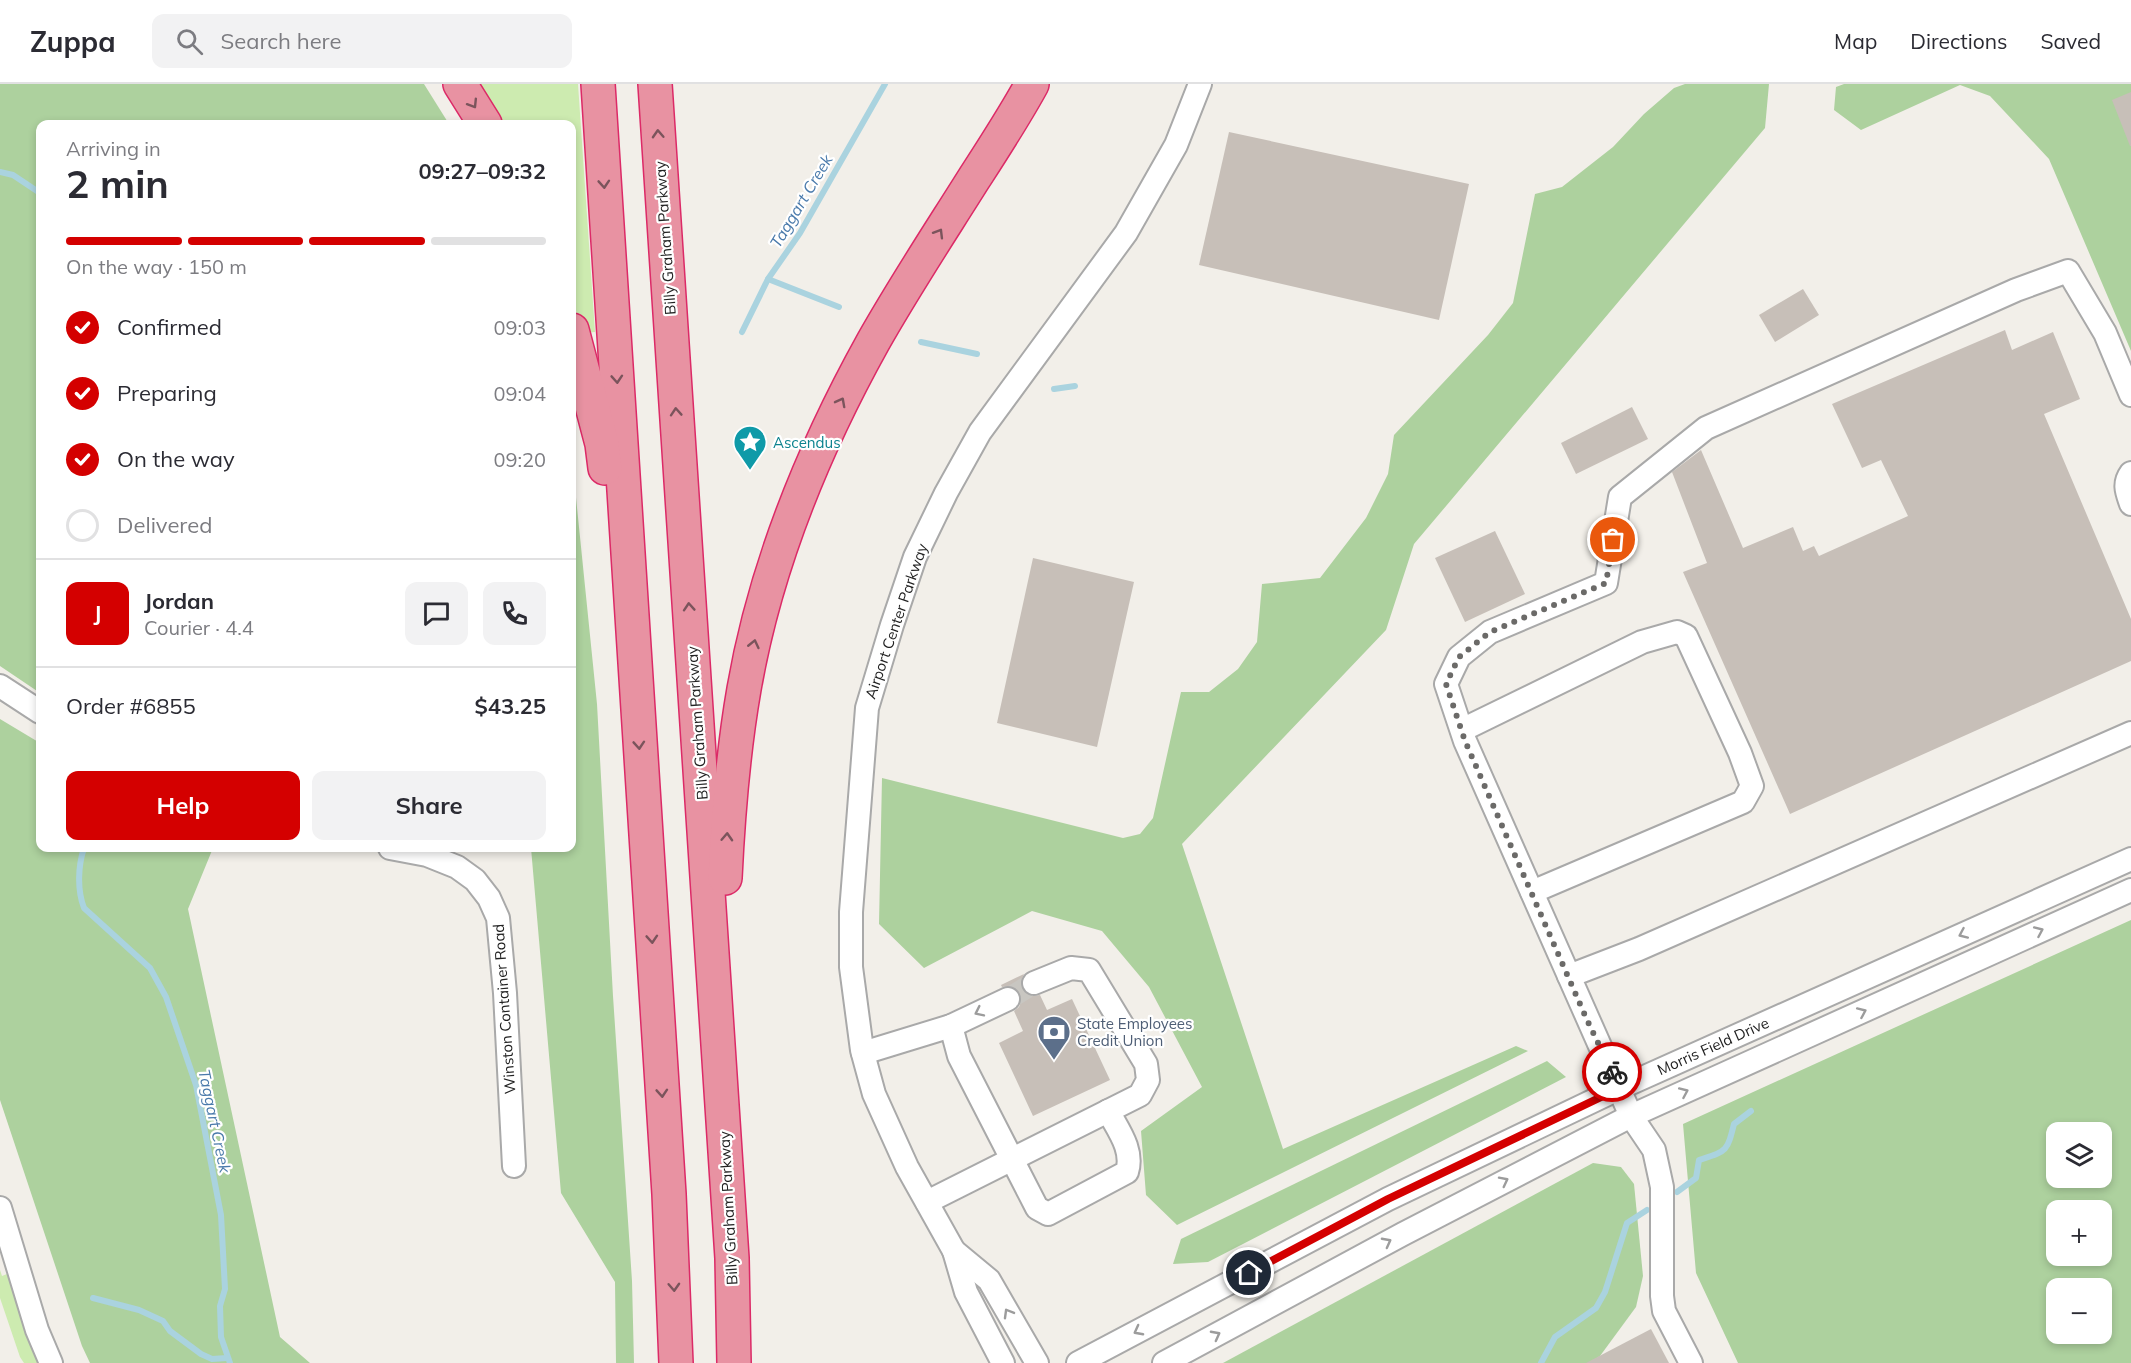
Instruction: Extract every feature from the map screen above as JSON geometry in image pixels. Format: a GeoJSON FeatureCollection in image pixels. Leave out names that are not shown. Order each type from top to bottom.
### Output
{"type":"FeatureCollection","features":[{"type":"Feature","properties":{"kind":"highway"},"geometry":{"type":"LineString","coordinates":[[460,84],[482,120]]}},
{"type":"Feature","properties":{"kind":"highway"},"geometry":{"type":"LineString","coordinates":[[598,84],[670,1206],[676,1363]]}},
{"type":"Feature","properties":{"kind":"highway","name":"Billy Graham Parkway"},"geometry":{"type":"LineString","coordinates":[[655,84],[732,1258],[734,1363]]}},
{"type":"Feature","properties":{"kind":"highway"},"geometry":{"type":"LineString","coordinates":[[718,1042],[730,782],[744,688],[762,608],[782,544],[808,474],[832,421],[873,342],[1020,107],[1032,84]]}},
{"type":"Feature","properties":{"kind":"highway"},"geometry":{"type":"LineString","coordinates":[[576,345],[602,444],[635,686]]}},
{"type":"Feature","properties":{"kind":"street","name":"Airport Center Parkway"},"geometry":{"type":"LineString","coordinates":[[1003,1363],[966,1292],[954,1251],[907,1167],[874,1094],[863,1053],[851,967],[851,923],[867,708],[915,557],[946,493],[980,432],[1126,232],[1176,145],[1200,84]]}},
{"type":"Feature","properties":{"kind":"street"},"geometry":{"type":"LineString","coordinates":[[1691,1363],[1664,1311],[1662,1187],[1654,1150],[1630,1116],[1620,1088],[1587,1020],[1462,730],[1446,684],[1459,657],[1490,632],[1606,583],[1620,497],[1706,428],[2016,290],[2068,270],[2104,333],[2131,395]]}},
{"type":"Feature","properties":{"kind":"street"},"geometry":{"type":"LineString","coordinates":[[2131,473],[2125,489],[2131,504]]}},
{"type":"Feature","properties":{"kind":"street"},"geometry":{"type":"LineString","coordinates":[[1462,730],[1642,642],[1677,632],[1686,636],[1740,753],[1752,786],[1743,802],[1532,892]]}},
{"type":"Feature","properties":{"kind":"street"},"geometry":{"type":"LineString","coordinates":[[0,686],[36,709]]}},
{"type":"Feature","properties":{"kind":"street"},"geometry":{"type":"LineString","coordinates":[[1569,976],[1650,944],[2131,733]]}},
{"type":"Feature","properties":{"kind":"street","name":"Winston Container Road"},"geometry":{"type":"LineString","coordinates":[[411,852],[427,855],[457,867],[475,880],[489,898],[498,918],[505,993],[514,1166]]}},
{"type":"Feature","properties":{"kind":"street","name":"Morris Field Drive"},"geometry":{"type":"LineString","coordinates":[[1078,1363],[1388,1199],[1620,1088],[2131,859]]}},
{"type":"Feature","properties":{"kind":"street","name":"Morris Field Drive"},"geometry":{"type":"LineString","coordinates":[[1164,1363],[1402,1234],[1630,1116],[2131,890]]}},
{"type":"Feature","properties":{"kind":"street"},"geometry":{"type":"LineString","coordinates":[[927,1202],[1140,1095],[1148,1080],[1146,1064],[1089,970],[1071,968],[1034,983]]}},
{"type":"Feature","properties":{"kind":"street"},"geometry":{"type":"LineString","coordinates":[[863,1053],[951,1026],[1008,999]]}},
{"type":"Feature","properties":{"kind":"street"},"geometry":{"type":"LineString","coordinates":[[951,1026],[959,1056],[1037,1208],[1048,1214],[1127,1172],[1130,1164],[1129,1150],[1108,1111]]}},
{"type":"Feature","properties":{"kind":"street"},"geometry":{"type":"LineString","coordinates":[[0,1208],[4,1234],[37,1330],[51,1363]]}},
{"type":"Feature","properties":{"kind":"street","name":"Airport Center Parkway"},"geometry":{"type":"LineString","coordinates":[[954,1251],[989,1280],[1037,1363]]}},
{"type":"Feature","properties":{"kind":"green space"},"geometry":{"type":"Polygon","coordinates":[[[0,84],[424,84],[446,120],[36,120],[36,690],[0,666],[0,84]]]}},
{"type":"Feature","properties":{"kind":"green space"},"geometry":{"type":"Polygon","coordinates":[[[475,84],[578,84],[595,332],[582,333],[576,311],[576,120],[496,120],[475,84]]]}},
{"type":"Feature","properties":{"kind":"green space"},"geometry":{"type":"Polygon","coordinates":[[[1685,84],[1769,84],[1765,128],[1414,544],[1386,630],[1182,844],[1283,1149],[1516,1046],[1528,1051],[1177,1225],[1146,1195],[1141,1131],[1202,1087],[1149,987],[1102,931],[1032,911],[924,968],[879,924],[882,778],[1123,838],[1140,834],[1153,818],[1181,692],[1209,692],[1238,669],[1257,642],[1262,584],[1320,578],[1366,518],[1388,474],[1394,435],[1488,335],[1513,303],[1535,194],[1562,187],[1613,147],[1644,114],[1674,88],[1685,84]]]}},
{"type":"Feature","properties":{"kind":"green space"},"geometry":{"type":"Polygon","coordinates":[[[1844,84],[2131,84],[2131,351],[2049,159],[1990,96],[1960,85],[1861,130],[1834,110],[1836,87],[1844,84]]]}},
{"type":"Feature","properties":{"kind":"green space"},"geometry":{"type":"Polygon","coordinates":[[[576,498],[597,704],[632,1281],[634,1363],[616,1363],[615,1282],[561,1193],[531,852],[576,852],[576,498]]]}},
{"type":"Feature","properties":{"kind":"green space"},"geometry":{"type":"Polygon","coordinates":[[[0,719],[36,741],[36,852],[211,852],[188,909],[280,1337],[310,1363],[90,1363],[82,1346],[0,1100],[0,719]]]}},
{"type":"Feature","properties":{"kind":"green space"},"geometry":{"type":"Polygon","coordinates":[[[2131,920],[2131,1363],[1738,1363],[1696,1273],[1683,1124],[2131,920]]]}},
{"type":"Feature","properties":{"kind":"green space"},"geometry":{"type":"Polygon","coordinates":[[[1547,1061],[1566,1077],[1208,1262],[1173,1264],[1181,1239],[1547,1061]]]}},
{"type":"Feature","properties":{"kind":"green space"},"geometry":{"type":"Polygon","coordinates":[[[1593,1163],[1621,1167],[1634,1184],[1643,1276],[1636,1307],[1600,1356],[1589,1363],[1223,1363],[1593,1163]]]}},
{"type":"Feature","properties":{"kind":"green space"},"geometry":{"type":"Polygon","coordinates":[[[0,1270],[2,1276],[7,1274],[38,1363],[24,1363],[20,1357],[0,1298],[0,1270]]]}},
{"type":"Feature","properties":{"kind":"building"},"geometry":{"type":"Polygon","coordinates":[[[2131,92],[2131,146],[2130,146],[2112,100],[2131,92]]]}},
{"type":"Feature","properties":{"kind":"building"},"geometry":{"type":"Polygon","coordinates":[[[1229,132],[1469,184],[1439,320],[1199,265],[1229,132]]]}},
{"type":"Feature","properties":{"kind":"building"},"geometry":{"type":"Polygon","coordinates":[[[1803,289],[1819,315],[1775,342],[1759,315],[1803,289]]]}},
{"type":"Feature","properties":{"kind":"building"},"geometry":{"type":"Polygon","coordinates":[[[2005,330],[2012,350],[2053,332],[2080,399],[2044,414],[2131,619],[2131,661],[1790,814],[1683,572],[1707,563],[1672,472],[1701,450],[1743,548],[1793,527],[1803,551],[1814,546],[1819,556],[1908,516],[1881,460],[1862,468],[1832,404],[2005,330]]]}},
{"type":"Feature","properties":{"kind":"building"},"geometry":{"type":"Polygon","coordinates":[[[1632,407],[1648,439],[1576,474],[1561,443],[1632,407]]]}},
{"type":"Feature","properties":{"kind":"building"},"geometry":{"type":"Polygon","coordinates":[[[1495,531],[1525,594],[1465,622],[1435,558],[1495,531]]]}},
{"type":"Feature","properties":{"kind":"building"},"geometry":{"type":"Polygon","coordinates":[[[1033,558],[1134,582],[1097,747],[997,723],[1033,558]]]}},
{"type":"Feature","properties":{"kind":"building","name":"State Employees Credit Union"},"geometry":{"type":"Polygon","coordinates":[[[1024,974],[1021,981],[1022,989],[1026,994],[1032,996],[1040,995],[1047,1010],[1072,999],[1110,1080],[1033,1116],[999,1043],[1023,1031],[1014,1011],[1019,1007],[1021,1001],[1020,993],[1015,988],[1001,985],[1024,974]]]}},
{"type":"Feature","properties":{"kind":"building"},"geometry":{"type":"Polygon","coordinates":[[[1651,1329],[1669,1363],[1586,1363],[1651,1329]]]}},
{"type":"Feature","properties":{"kind":"waterway","name":"Taggart Creek"},"geometry":{"type":"LineString","coordinates":[[742,332],[768,279],[800,233],[885,84]]}},
{"type":"Feature","properties":{"kind":"waterway"},"geometry":{"type":"LineString","coordinates":[[0,172],[13,175],[36,190]]}},
{"type":"Feature","properties":{"kind":"waterway"},"geometry":{"type":"LineString","coordinates":[[768,279],[839,307]]}},
{"type":"Feature","properties":{"kind":"waterway"},"geometry":{"type":"LineString","coordinates":[[921,342],[977,354]]}},
{"type":"Feature","properties":{"kind":"waterway"},"geometry":{"type":"LineString","coordinates":[[1054,389],[1075,386]]}},
{"type":"Feature","properties":{"kind":"waterway","name":"Taggart Creek"},"geometry":{"type":"LineString","coordinates":[[83,852],[79,878],[84,908],[150,968],[166,997],[196,1085],[221,1215],[225,1289],[220,1306],[221,1337],[230,1363]]}},
{"type":"Feature","properties":{"kind":"waterway"},"geometry":{"type":"LineString","coordinates":[[1677,1192],[1696,1178],[1699,1160],[1715,1155],[1724,1149],[1730,1140],[1734,1124],[1751,1111]]}},
{"type":"Feature","properties":{"kind":"waterway"},"geometry":{"type":"LineString","coordinates":[[1541,1363],[1555,1337],[1596,1308],[1605,1292],[1627,1223],[1647,1210]]}},
{"type":"Feature","properties":{"kind":"waterway"},"geometry":{"type":"LineString","coordinates":[[93,1298],[139,1310],[163,1321],[170,1331],[201,1354],[212,1359],[227,1358]]}},
{"type":"Feature","properties":{"kind":"tunnel"},"geometry":{"type":"LineString","coordinates":[[1008,999],[1034,983]]}},
{"type":"Feature","properties":{"kind":"way so far"},"geometry":{"type":"LineString","coordinates":[[1612,1072],[1465,741],[1446,684],[1459,657],[1490,632],[1606,583],[1613,540]]}},
{"type":"Feature","properties":{"kind":"place","name":"Ascendus"},"geometry":{"type":"Point","coordinates":[750,471]}},
{"type":"Feature","properties":{"kind":"place","name":"State Employees Credit Union"},"geometry":{"type":"Point","coordinates":[1054,1061]}},
{"type":"Feature","properties":{"kind":"route"},"geometry":{"type":"LineString","coordinates":[[1249,1273],[1388,1199],[1620,1088],[1612,1072]]}}]}
